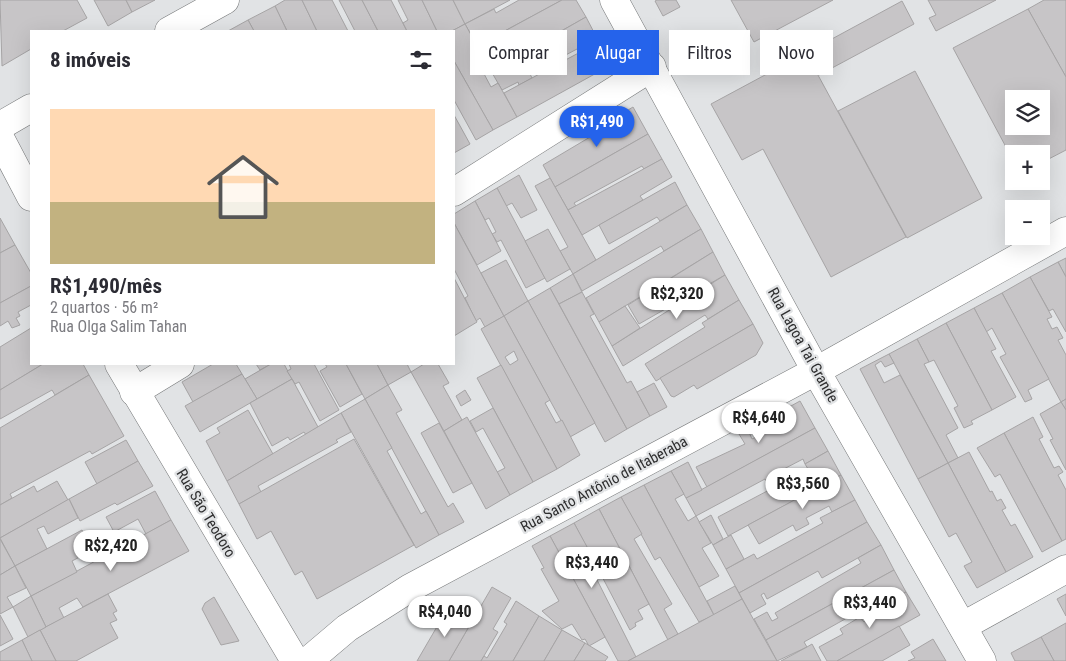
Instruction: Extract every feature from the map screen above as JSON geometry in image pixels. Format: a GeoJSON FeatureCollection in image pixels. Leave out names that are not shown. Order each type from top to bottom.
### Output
{"type":"FeatureCollection","features":[{"type":"Feature","properties":{"kind":"street"},"geometry":{"type":"LineString","coordinates":[[171,30],[225,0]]}},
{"type":"Feature","properties":{"kind":"street","name":"Rua Lagoa Tai Grande"},"geometry":{"type":"LineString","coordinates":[[614,0],[631,30]]}},
{"type":"Feature","properties":{"kind":"street"},"geometry":{"type":"LineString","coordinates":[[455,191],[639,75]]}},
{"type":"Feature","properties":{"kind":"street","name":"Rua Lagoa Tai Grande"},"geometry":{"type":"LineString","coordinates":[[656,75],[816,371],[982,661]]}},
{"type":"Feature","properties":{"kind":"street"},"geometry":{"type":"LineString","coordinates":[[0,126],[30,109]]}},
{"type":"Feature","properties":{"kind":"street"},"geometry":{"type":"LineString","coordinates":[[0,138],[30,195]]}},
{"type":"Feature","properties":{"kind":"street","name":"Rua Santo Antônio de Itaberaba"},"geometry":{"type":"LineString","coordinates":[[308,661],[347,628],[410,588],[816,371],[1066,231]]}},
{"type":"Feature","properties":{"kind":"street","name":"Rua São Teodoro"},"geometry":{"type":"LineString","coordinates":[[120,365],[294,661]]}},
{"type":"Feature","properties":{"kind":"street"},"geometry":{"type":"LineString","coordinates":[[134,392],[178,365]]}},
{"type":"Feature","properties":{"kind":"street"},"geometry":{"type":"LineString","coordinates":[[963,626],[1066,569]]}},
{"type":"Feature","properties":{"kind":"building"},"geometry":{"type":"Polygon","coordinates":[[[0,0],[77,0],[87,18],[65,30],[30,30],[30,50],[2,66],[0,0]]]}},
{"type":"Feature","properties":{"kind":"building"},"geometry":{"type":"Polygon","coordinates":[[[94,0],[126,0],[132,12],[108,26],[94,0]]]}},
{"type":"Feature","properties":{"kind":"building"},"geometry":{"type":"Polygon","coordinates":[[[126,0],[155,0],[132,12],[126,0]]]}},
{"type":"Feature","properties":{"kind":"building"},"geometry":{"type":"Polygon","coordinates":[[[285,0],[302,0],[317,30],[287,30],[275,6],[285,0]]]}},
{"type":"Feature","properties":{"kind":"building"},"geometry":{"type":"Polygon","coordinates":[[[302,0],[332,0],[347,30],[317,30],[302,0]]]}},
{"type":"Feature","properties":{"kind":"building"},"geometry":{"type":"Polygon","coordinates":[[[339,0],[362,0],[377,30],[354,30],[339,0]]]}},
{"type":"Feature","properties":{"kind":"building"},"geometry":{"type":"Polygon","coordinates":[[[362,0],[391,0],[406,30],[377,30],[362,0]]]}},
{"type":"Feature","properties":{"kind":"building"},"geometry":{"type":"Polygon","coordinates":[[[398,0],[422,0],[437,30],[406,30],[403,23],[408,20],[398,0]]]}},
{"type":"Feature","properties":{"kind":"building"},"geometry":{"type":"Polygon","coordinates":[[[422,0],[453,0],[465,24],[454,30],[437,30],[422,0]]]}},
{"type":"Feature","properties":{"kind":"building"},"geometry":{"type":"Polygon","coordinates":[[[453,0],[510,0],[465,24],[453,0]]]}},
{"type":"Feature","properties":{"kind":"building"},"geometry":{"type":"Polygon","coordinates":[[[519,0],[562,0],[507,30],[470,30],[470,33],[465,24],[494,9],[496,13],[519,0]]]}},
{"type":"Feature","properties":{"kind":"building"},"geometry":{"type":"Polygon","coordinates":[[[562,0],[576,0],[586,17],[563,30],[507,30],[562,0]]]}},
{"type":"Feature","properties":{"kind":"building"},"geometry":{"type":"Polygon","coordinates":[[[676,0],[680,7],[663,16],[655,1],[676,0]]]}},
{"type":"Feature","properties":{"kind":"building"},"geometry":{"type":"Polygon","coordinates":[[[731,0],[833,0],[777,30],[760,30],[760,39],[754,42],[750,30],[747,30],[731,0]]]}},
{"type":"Feature","properties":{"kind":"building"},"geometry":{"type":"Polygon","coordinates":[[[928,0],[996,0],[936,31],[929,18],[936,15],[928,0]]]}},
{"type":"Feature","properties":{"kind":"building"},"geometry":{"type":"Polygon","coordinates":[[[1044,0],[1066,0],[1066,77],[1028,9],[1044,0]]]}},
{"type":"Feature","properties":{"kind":"building"},"geometry":{"type":"Polygon","coordinates":[[[902,1],[914,24],[833,67],[833,38],[902,1]]]}},
{"type":"Feature","properties":{"kind":"building"},"geometry":{"type":"Polygon","coordinates":[[[275,6],[287,30],[253,30],[248,20],[275,6]]]}},
{"type":"Feature","properties":{"kind":"building"},"geometry":{"type":"Polygon","coordinates":[[[1028,9],[1066,77],[1066,150],[1050,158],[1050,145],[1005,145],[953,48],[1028,9]]]}},
{"type":"Feature","properties":{"kind":"building"},"geometry":{"type":"Polygon","coordinates":[[[586,17],[593,30],[577,30],[577,49],[567,54],[567,30],[563,30],[586,17]]]}},
{"type":"Feature","properties":{"kind":"building"},"geometry":{"type":"Polygon","coordinates":[[[248,20],[253,30],[230,30],[248,20]]]}},
{"type":"Feature","properties":{"kind":"building"},"geometry":{"type":"Polygon","coordinates":[[[465,24],[470,33],[470,75],[485,75],[491,87],[498,83],[517,117],[493,130],[455,63],[455,30],[465,24]]]}},
{"type":"Feature","properties":{"kind":"building"},"geometry":{"type":"Polygon","coordinates":[[[577,54],[577,75],[593,75],[517,117],[504,93],[538,75],[567,75],[567,59],[577,54]]]}},
{"type":"Feature","properties":{"kind":"building"},"geometry":{"type":"Polygon","coordinates":[[[455,63],[493,130],[476,140],[455,102],[455,63]]]}},
{"type":"Feature","properties":{"kind":"building"},"geometry":{"type":"Polygon","coordinates":[[[915,71],[982,198],[907,238],[838,111],[915,71]]]}},
{"type":"Feature","properties":{"kind":"building"},"geometry":{"type":"Polygon","coordinates":[[[493,75],[530,75],[532,78],[519,85],[518,82],[502,90],[493,75]]]}},
{"type":"Feature","properties":{"kind":"building"},"geometry":{"type":"Polygon","coordinates":[[[765,75],[818,75],[906,237],[831,277],[763,149],[742,160],[711,104],[765,75]]]}},
{"type":"Feature","properties":{"kind":"building"},"geometry":{"type":"Polygon","coordinates":[[[633,107],[648,134],[555,187],[543,165],[612,124],[610,121],[633,107]]]}},
{"type":"Feature","properties":{"kind":"building"},"geometry":{"type":"Polygon","coordinates":[[[455,117],[470,144],[455,152],[455,117]]]}},
{"type":"Feature","properties":{"kind":"building"},"geometry":{"type":"Polygon","coordinates":[[[648,134],[662,159],[644,169],[642,166],[574,203],[576,206],[568,210],[555,187],[648,134]]]}},
{"type":"Feature","properties":{"kind":"building"},"geometry":{"type":"Polygon","coordinates":[[[662,159],[672,177],[640,196],[643,200],[582,235],[568,210],[662,159]]]}},
{"type":"Feature","properties":{"kind":"building"},"geometry":{"type":"Polygon","coordinates":[[[519,175],[537,210],[521,218],[512,203],[506,206],[497,188],[519,175]]]}},
{"type":"Feature","properties":{"kind":"building"},"geometry":{"type":"Polygon","coordinates":[[[550,178],[596,260],[573,274],[560,251],[568,247],[535,186],[550,178]]]}},
{"type":"Feature","properties":{"kind":"building"},"geometry":{"type":"Polygon","coordinates":[[[675,182],[687,205],[660,221],[657,217],[609,244],[599,225],[675,182]]]}},
{"type":"Feature","properties":{"kind":"building"},"geometry":{"type":"Polygon","coordinates":[[[497,188],[545,278],[526,288],[501,240],[497,242],[492,234],[496,232],[489,218],[485,220],[475,201],[497,188]]]}},
{"type":"Feature","properties":{"kind":"building"},"geometry":{"type":"Polygon","coordinates":[[[475,201],[501,251],[477,265],[455,225],[455,213],[475,201]]]}},
{"type":"Feature","properties":{"kind":"building"},"geometry":{"type":"Polygon","coordinates":[[[687,205],[701,229],[664,251],[661,246],[582,291],[573,274],[687,205]]]}},
{"type":"Feature","properties":{"kind":"building"},"geometry":{"type":"Polygon","coordinates":[[[0,218],[15,245],[0,253],[0,218]]]}},
{"type":"Feature","properties":{"kind":"building"},"geometry":{"type":"Polygon","coordinates":[[[455,225],[504,316],[485,327],[480,318],[476,321],[465,298],[468,296],[455,271],[455,225]]]}},
{"type":"Feature","properties":{"kind":"building"},"geometry":{"type":"Polygon","coordinates":[[[548,229],[570,269],[547,282],[525,241],[548,229]]]}},
{"type":"Feature","properties":{"kind":"building"},"geometry":{"type":"Polygon","coordinates":[[[701,229],[713,252],[599,322],[586,298],[701,229]]]}},
{"type":"Feature","properties":{"kind":"building"},"geometry":{"type":"Polygon","coordinates":[[[15,245],[30,271],[30,287],[0,303],[0,253],[15,245]]]}},
{"type":"Feature","properties":{"kind":"building"},"geometry":{"type":"Polygon","coordinates":[[[713,252],[725,275],[639,324],[628,305],[713,252]]]}},
{"type":"Feature","properties":{"kind":"building"},"geometry":{"type":"Polygon","coordinates":[[[1066,258],[1066,277],[1058,262],[1066,258]]]}},
{"type":"Feature","properties":{"kind":"building"},"geometry":{"type":"Polygon","coordinates":[[[506,260],[528,301],[504,316],[481,273],[506,260]]]}},
{"type":"Feature","properties":{"kind":"building"},"geometry":{"type":"Polygon","coordinates":[[[1058,262],[1066,277],[1066,332],[1053,309],[1049,311],[1030,277],[1058,262]]]}},
{"type":"Feature","properties":{"kind":"building"},"geometry":{"type":"Polygon","coordinates":[[[573,274],[582,292],[559,304],[550,288],[573,274]]]}},
{"type":"Feature","properties":{"kind":"building"},"geometry":{"type":"Polygon","coordinates":[[[725,275],[739,300],[708,319],[705,315],[623,366],[612,346],[725,275]]]}},
{"type":"Feature","properties":{"kind":"building"},"geometry":{"type":"Polygon","coordinates":[[[1030,277],[1052,317],[1047,319],[1052,329],[1057,327],[1063,338],[1058,340],[1066,355],[1066,399],[1061,402],[1002,293],[1030,277]]]}},
{"type":"Feature","properties":{"kind":"building"},"geometry":{"type":"Polygon","coordinates":[[[455,280],[477,322],[455,335],[455,280]]]}},
{"type":"Feature","properties":{"kind":"building"},"geometry":{"type":"Polygon","coordinates":[[[30,287],[30,306],[18,312],[20,316],[16,318],[20,325],[12,328],[8,321],[0,326],[0,303],[30,287]]]}},
{"type":"Feature","properties":{"kind":"building"},"geometry":{"type":"Polygon","coordinates":[[[550,288],[627,429],[605,442],[528,301],[550,288]]]}},
{"type":"Feature","properties":{"kind":"building"},"geometry":{"type":"Polygon","coordinates":[[[582,292],[594,314],[590,316],[627,383],[631,381],[650,416],[627,429],[559,304],[582,292]]]}},
{"type":"Feature","properties":{"kind":"building"},"geometry":{"type":"Polygon","coordinates":[[[1002,293],[1049,379],[1028,390],[1032,399],[1025,402],[1000,357],[1006,354],[992,328],[986,332],[974,308],[1002,293]]]}},
{"type":"Feature","properties":{"kind":"building"},"geometry":{"type":"Polygon","coordinates":[[[739,300],[753,324],[656,381],[645,364],[705,327],[702,323],[739,300]]]}},
{"type":"Feature","properties":{"kind":"building"},"geometry":{"type":"Polygon","coordinates":[[[528,301],[595,423],[570,437],[504,316],[528,301]]]}},
{"type":"Feature","properties":{"kind":"building"},"geometry":{"type":"Polygon","coordinates":[[[625,306],[640,328],[612,346],[599,322],[625,306]]]}},
{"type":"Feature","properties":{"kind":"building"},"geometry":{"type":"Polygon","coordinates":[[[974,308],[996,349],[991,351],[1016,397],[992,410],[946,323],[974,308]]]}},
{"type":"Feature","properties":{"kind":"building"},"geometry":{"type":"Polygon","coordinates":[[[504,316],[550,400],[545,403],[556,423],[562,420],[580,455],[557,469],[481,329],[504,316]],[[514,351],[505,357],[510,365],[518,360],[514,351]]]}},
{"type":"Feature","properties":{"kind":"building"},"geometry":{"type":"Polygon","coordinates":[[[946,323],[992,410],[971,421],[973,424],[964,428],[954,408],[958,406],[934,360],[929,362],[917,339],[946,323]]]}},
{"type":"Feature","properties":{"kind":"building"},"geometry":{"type":"Polygon","coordinates":[[[753,324],[763,343],[756,355],[697,389],[694,385],[674,397],[671,396],[660,378],[753,324]]]}},
{"type":"Feature","properties":{"kind":"building"},"geometry":{"type":"Polygon","coordinates":[[[30,329],[30,365],[41,365],[0,390],[0,347],[30,329]]]}},
{"type":"Feature","properties":{"kind":"building"},"geometry":{"type":"Polygon","coordinates":[[[917,339],[929,362],[924,364],[958,428],[946,435],[958,458],[948,463],[889,354],[917,339]]]}},
{"type":"Feature","properties":{"kind":"building"},"geometry":{"type":"Polygon","coordinates":[[[889,354],[894,363],[885,367],[881,361],[875,365],[884,383],[900,375],[948,463],[918,479],[860,369],[889,354]]]}},
{"type":"Feature","properties":{"kind":"building"},"geometry":{"type":"Polygon","coordinates":[[[41,365],[84,365],[89,375],[55,395],[52,390],[0,419],[0,390],[41,365]]]}},
{"type":"Feature","properties":{"kind":"building"},"geometry":{"type":"Polygon","coordinates":[[[211,365],[237,365],[242,374],[193,402],[182,382],[211,365]]]}},
{"type":"Feature","properties":{"kind":"building"},"geometry":{"type":"Polygon","coordinates":[[[257,365],[269,365],[260,370],[257,365]]]}},
{"type":"Feature","properties":{"kind":"building"},"geometry":{"type":"Polygon","coordinates":[[[269,365],[285,365],[292,379],[257,399],[245,379],[269,365]]]}},
{"type":"Feature","properties":{"kind":"building"},"geometry":{"type":"Polygon","coordinates":[[[289,365],[315,365],[339,410],[320,421],[299,382],[295,384],[287,371],[291,369],[289,365]]]}},
{"type":"Feature","properties":{"kind":"building"},"geometry":{"type":"Polygon","coordinates":[[[326,365],[347,365],[362,394],[340,407],[320,371],[327,367],[326,365]]]}},
{"type":"Feature","properties":{"kind":"building"},"geometry":{"type":"Polygon","coordinates":[[[347,365],[378,365],[388,385],[365,399],[347,365]]]}},
{"type":"Feature","properties":{"kind":"building"},"geometry":{"type":"Polygon","coordinates":[[[378,365],[408,365],[411,372],[388,385],[378,365]]]}},
{"type":"Feature","properties":{"kind":"building"},"geometry":{"type":"Polygon","coordinates":[[[422,365],[439,365],[449,383],[443,386],[462,420],[444,431],[411,372],[422,365]]]}},
{"type":"Feature","properties":{"kind":"building"},"geometry":{"type":"Polygon","coordinates":[[[501,365],[557,469],[533,482],[477,378],[501,365]]]}},
{"type":"Feature","properties":{"kind":"building"},"geometry":{"type":"Polygon","coordinates":[[[242,374],[257,399],[200,432],[185,406],[242,374]]]}},
{"type":"Feature","properties":{"kind":"building"},"geometry":{"type":"Polygon","coordinates":[[[89,375],[124,436],[92,454],[90,451],[10,494],[12,498],[0,505],[0,428],[89,375]]]}},
{"type":"Feature","properties":{"kind":"building"},"geometry":{"type":"Polygon","coordinates":[[[292,379],[318,427],[306,435],[304,432],[290,440],[288,437],[272,446],[250,403],[292,379]]]}},
{"type":"Feature","properties":{"kind":"building"},"geometry":{"type":"Polygon","coordinates":[[[654,383],[667,407],[650,416],[637,392],[654,383]]]}},
{"type":"Feature","properties":{"kind":"building"},"geometry":{"type":"Polygon","coordinates":[[[388,385],[402,410],[396,413],[448,507],[453,503],[464,522],[439,535],[365,399],[388,385]]]}},
{"type":"Feature","properties":{"kind":"building"},"geometry":{"type":"Polygon","coordinates":[[[465,390],[471,400],[461,406],[456,396],[465,390]]]}},
{"type":"Feature","properties":{"kind":"building"},"geometry":{"type":"Polygon","coordinates":[[[365,399],[392,448],[387,451],[421,514],[426,511],[439,535],[416,548],[341,413],[365,399]]]}},
{"type":"Feature","properties":{"kind":"building"},"geometry":{"type":"Polygon","coordinates":[[[1066,399],[1066,410],[1061,402],[1066,399]]]}},
{"type":"Feature","properties":{"kind":"building"},"geometry":{"type":"Polygon","coordinates":[[[800,401],[815,428],[707,487],[696,467],[745,444],[739,434],[748,430],[752,439],[774,428],[769,418],[800,401]]]}},
{"type":"Feature","properties":{"kind":"building"},"geometry":{"type":"Polygon","coordinates":[[[1061,402],[1066,410],[1066,470],[1050,440],[1053,439],[1040,414],[1061,402]]]}},
{"type":"Feature","properties":{"kind":"building"},"geometry":{"type":"Polygon","coordinates":[[[493,408],[533,482],[510,495],[497,472],[505,468],[483,428],[476,432],[470,421],[493,408]]]}},
{"type":"Feature","properties":{"kind":"building"},"geometry":{"type":"Polygon","coordinates":[[[248,410],[273,454],[227,481],[206,441],[220,433],[217,428],[248,410]]]}},
{"type":"Feature","properties":{"kind":"building"},"geometry":{"type":"Polygon","coordinates":[[[341,413],[351,432],[336,440],[338,442],[258,486],[261,492],[239,504],[227,481],[341,413]]]}},
{"type":"Feature","properties":{"kind":"building"},"geometry":{"type":"Polygon","coordinates":[[[467,417],[510,495],[486,509],[444,431],[467,417]]]}},
{"type":"Feature","properties":{"kind":"building"},"geometry":{"type":"Polygon","coordinates":[[[1033,417],[1043,437],[1039,439],[1054,468],[1059,466],[1063,472],[1058,475],[1066,490],[1066,539],[1062,541],[1004,433],[1033,417]]]}},
{"type":"Feature","properties":{"kind":"building"},"geometry":{"type":"Polygon","coordinates":[[[439,423],[472,483],[453,493],[421,433],[439,423]]]}},
{"type":"Feature","properties":{"kind":"building"},"geometry":{"type":"Polygon","coordinates":[[[815,428],[828,451],[805,464],[803,459],[780,471],[782,476],[768,484],[765,479],[696,516],[686,498],[815,428]]]}},
{"type":"Feature","properties":{"kind":"building"},"geometry":{"type":"Polygon","coordinates":[[[1004,433],[1062,541],[1042,552],[1000,474],[995,477],[977,448],[1004,433]]]}},
{"type":"Feature","properties":{"kind":"building"},"geometry":{"type":"Polygon","coordinates":[[[354,439],[414,545],[317,599],[302,571],[295,575],[271,531],[257,539],[239,504],[354,439]]]}},
{"type":"Feature","properties":{"kind":"building"},"geometry":{"type":"Polygon","coordinates":[[[126,440],[138,461],[97,484],[85,462],[126,440]]]}},
{"type":"Feature","properties":{"kind":"building"},"geometry":{"type":"Polygon","coordinates":[[[828,451],[841,475],[728,536],[718,517],[771,489],[768,484],[782,476],[785,481],[808,469],[805,464],[828,451]]]}},
{"type":"Feature","properties":{"kind":"building"},"geometry":{"type":"Polygon","coordinates":[[[969,452],[990,492],[992,491],[997,501],[1001,499],[1006,508],[1002,510],[1011,526],[1015,524],[1033,557],[1006,572],[948,463],[969,452]]]}},
{"type":"Feature","properties":{"kind":"building"},"geometry":{"type":"Polygon","coordinates":[[[138,461],[153,486],[117,505],[115,503],[80,521],[69,499],[138,461]]]}},
{"type":"Feature","properties":{"kind":"building"},"geometry":{"type":"Polygon","coordinates":[[[688,462],[702,490],[686,498],[671,471],[688,462]]]}},
{"type":"Feature","properties":{"kind":"building"},"geometry":{"type":"Polygon","coordinates":[[[948,463],[1006,572],[977,588],[964,566],[972,562],[956,533],[949,537],[918,479],[948,463]]]}},
{"type":"Feature","properties":{"kind":"building"},"geometry":{"type":"Polygon","coordinates":[[[671,471],[684,494],[675,499],[688,521],[696,516],[711,543],[702,548],[719,576],[699,587],[644,485],[671,471]]]}},
{"type":"Feature","properties":{"kind":"building"},"geometry":{"type":"Polygon","coordinates":[[[841,475],[855,500],[832,512],[829,506],[806,518],[809,524],[796,531],[793,525],[759,544],[748,525],[841,475]]]}},
{"type":"Feature","properties":{"kind":"building"},"geometry":{"type":"Polygon","coordinates":[[[57,481],[68,500],[0,538],[0,505],[34,486],[37,492],[57,481]]]}},
{"type":"Feature","properties":{"kind":"building"},"geometry":{"type":"Polygon","coordinates":[[[644,485],[714,615],[699,622],[660,557],[655,560],[621,497],[644,485]]]}},
{"type":"Feature","properties":{"kind":"building"},"geometry":{"type":"Polygon","coordinates":[[[155,491],[171,520],[146,534],[138,519],[114,532],[106,517],[155,491]]]}},
{"type":"Feature","properties":{"kind":"building"},"geometry":{"type":"Polygon","coordinates":[[[621,497],[642,534],[634,539],[672,604],[664,609],[678,634],[668,640],[599,509],[621,497]]]}},
{"type":"Feature","properties":{"kind":"building"},"geometry":{"type":"Polygon","coordinates":[[[69,499],[78,518],[48,534],[44,526],[37,529],[47,549],[15,566],[0,538],[69,499]]]}},
{"type":"Feature","properties":{"kind":"building"},"geometry":{"type":"Polygon","coordinates":[[[855,500],[867,522],[739,593],[726,569],[754,554],[757,559],[823,523],[820,518],[855,500]]]}},
{"type":"Feature","properties":{"kind":"building"},"geometry":{"type":"Polygon","coordinates":[[[599,509],[649,604],[638,610],[643,619],[635,623],[636,626],[630,630],[574,523],[599,509]]]}},
{"type":"Feature","properties":{"kind":"building"},"geometry":{"type":"Polygon","coordinates":[[[711,515],[723,539],[713,545],[699,522],[711,515]]]}},
{"type":"Feature","properties":{"kind":"building"},"geometry":{"type":"Polygon","coordinates":[[[171,520],[189,551],[83,607],[77,598],[59,608],[64,618],[46,627],[31,596],[171,520]]]}},
{"type":"Feature","properties":{"kind":"building"},"geometry":{"type":"Polygon","coordinates":[[[867,522],[881,545],[822,578],[818,571],[767,599],[764,593],[761,595],[766,604],[750,613],[739,593],[867,522]]]}},
{"type":"Feature","properties":{"kind":"building"},"geometry":{"type":"Polygon","coordinates":[[[574,523],[598,567],[592,570],[636,657],[628,661],[618,661],[550,536],[574,523]]]}},
{"type":"Feature","properties":{"kind":"building"},"geometry":{"type":"Polygon","coordinates":[[[82,530],[93,550],[72,561],[77,572],[31,596],[15,566],[82,530]]]}},
{"type":"Feature","properties":{"kind":"building"},"geometry":{"type":"Polygon","coordinates":[[[731,535],[744,559],[726,569],[713,545],[731,535]]]}},
{"type":"Feature","properties":{"kind":"building"},"geometry":{"type":"Polygon","coordinates":[[[550,536],[605,637],[589,646],[585,639],[582,640],[572,624],[562,629],[542,611],[559,601],[541,569],[544,568],[532,546],[550,536]]]}},
{"type":"Feature","properties":{"kind":"building"},"geometry":{"type":"Polygon","coordinates":[[[0,539],[15,566],[0,575],[0,539]]]}},
{"type":"Feature","properties":{"kind":"building"},"geometry":{"type":"Polygon","coordinates":[[[881,545],[894,570],[766,640],[754,619],[767,612],[772,621],[778,618],[775,613],[861,563],[858,558],[881,545]]]}},
{"type":"Feature","properties":{"kind":"building"},"geometry":{"type":"Polygon","coordinates":[[[15,566],[26,588],[7,597],[13,607],[0,614],[0,575],[15,566]]]}},
{"type":"Feature","properties":{"kind":"building"},"geometry":{"type":"Polygon","coordinates":[[[894,570],[906,592],[875,609],[872,604],[804,642],[807,647],[777,661],[766,640],[894,570]]]}},
{"type":"Feature","properties":{"kind":"building"},"geometry":{"type":"Polygon","coordinates":[[[735,586],[742,599],[714,615],[707,601],[735,586]]]}},
{"type":"Feature","properties":{"kind":"building"},"geometry":{"type":"Polygon","coordinates":[[[492,587],[511,598],[493,629],[498,632],[481,661],[449,661],[492,587]]]}},
{"type":"Feature","properties":{"kind":"building"},"geometry":{"type":"Polygon","coordinates":[[[906,592],[920,615],[837,661],[827,661],[819,647],[843,634],[840,629],[860,617],[864,622],[888,609],[885,604],[906,592]]]}},
{"type":"Feature","properties":{"kind":"building"},"geometry":{"type":"Polygon","coordinates":[[[108,594],[117,611],[113,613],[117,620],[110,623],[118,638],[76,661],[56,661],[40,630],[108,594]]]}},
{"type":"Feature","properties":{"kind":"building"},"geometry":{"type":"Polygon","coordinates":[[[1066,594],[1066,616],[1057,599],[1066,594]]]}},
{"type":"Feature","properties":{"kind":"building"},"geometry":{"type":"Polygon","coordinates":[[[31,596],[46,627],[28,637],[13,607],[31,596]]]}},
{"type":"Feature","properties":{"kind":"building"},"geometry":{"type":"Polygon","coordinates":[[[214,597],[239,641],[221,645],[202,609],[205,603],[214,597]]]}},
{"type":"Feature","properties":{"kind":"building"},"geometry":{"type":"Polygon","coordinates":[[[742,599],[777,661],[628,661],[678,634],[742,599]]]}},
{"type":"Feature","properties":{"kind":"building"},"geometry":{"type":"Polygon","coordinates":[[[516,601],[539,616],[513,661],[481,661],[484,656],[487,658],[507,624],[504,622],[516,601]]]}},
{"type":"Feature","properties":{"kind":"building"},"geometry":{"type":"Polygon","coordinates":[[[449,606],[456,610],[454,613],[471,623],[449,661],[417,661],[449,606]]]}},
{"type":"Feature","properties":{"kind":"building"},"geometry":{"type":"Polygon","coordinates":[[[0,615],[13,639],[0,646],[0,615]]]}},
{"type":"Feature","properties":{"kind":"building"},"geometry":{"type":"Polygon","coordinates":[[[539,616],[562,630],[544,661],[513,661],[539,616]]]}},
{"type":"Feature","properties":{"kind":"building"},"geometry":{"type":"Polygon","coordinates":[[[1066,623],[1066,661],[1054,661],[1041,637],[1066,623]]]}},
{"type":"Feature","properties":{"kind":"building"},"geometry":{"type":"Polygon","coordinates":[[[899,626],[910,645],[882,661],[837,661],[899,626]]]}},
{"type":"Feature","properties":{"kind":"building"},"geometry":{"type":"Polygon","coordinates":[[[40,630],[56,661],[32,661],[22,640],[40,630]]]}},
{"type":"Feature","properties":{"kind":"building"},"geometry":{"type":"Polygon","coordinates":[[[562,630],[585,643],[574,661],[544,661],[562,630]]]}},
{"type":"Feature","properties":{"kind":"building"},"geometry":{"type":"Polygon","coordinates":[[[1041,637],[1054,661],[1015,661],[1011,653],[1041,637]]]}},
{"type":"Feature","properties":{"kind":"building"},"geometry":{"type":"Polygon","coordinates":[[[933,639],[946,661],[908,661],[915,658],[911,652],[933,639]]]}},
{"type":"Feature","properties":{"kind":"building"},"geometry":{"type":"Polygon","coordinates":[[[22,640],[32,661],[0,661],[0,652],[22,640]]]}},
{"type":"Feature","properties":{"kind":"building"},"geometry":{"type":"Polygon","coordinates":[[[585,643],[608,657],[605,661],[574,661],[585,643]]]}},
{"type":"Feature","properties":{"kind":"building"},"geometry":{"type":"Polygon","coordinates":[[[812,644],[821,661],[781,661],[807,647],[812,644]]]}}]}
